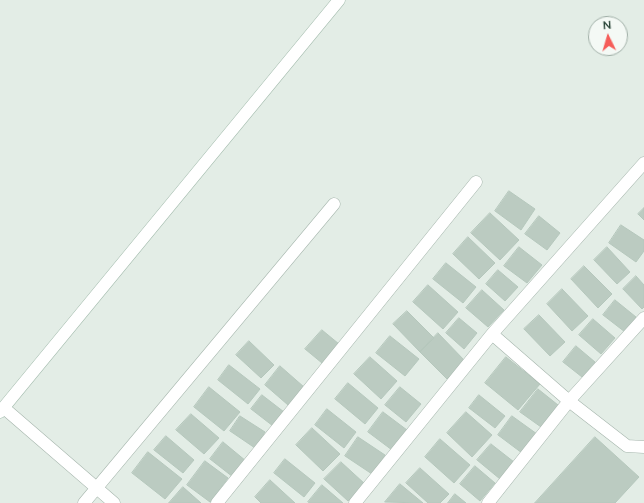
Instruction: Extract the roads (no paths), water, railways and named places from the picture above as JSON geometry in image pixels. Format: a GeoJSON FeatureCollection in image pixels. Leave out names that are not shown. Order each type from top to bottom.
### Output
{"type":"FeatureCollection","features":[{"type":"Feature","properties":{"kind":"street"},"geometry":{"type":"LineString","coordinates":[[114,503],[2,410],[339,0]]}},
{"type":"Feature","properties":{"kind":"street"},"geometry":{"type":"LineString","coordinates":[[355,503],[492,334],[644,163]]}},
{"type":"Feature","properties":{"kind":"street"},"geometry":{"type":"LineString","coordinates":[[217,503],[476,182]]}},
{"type":"Feature","properties":{"kind":"street"},"geometry":{"type":"LineString","coordinates":[[84,503],[334,204]]}},
{"type":"Feature","properties":{"kind":"street"},"geometry":{"type":"LineString","coordinates":[[488,503],[569,401],[644,318]]}},
{"type":"Feature","properties":{"kind":"street"},"geometry":{"type":"LineString","coordinates":[[492,334],[569,401],[627,446],[644,447]]}}]}
